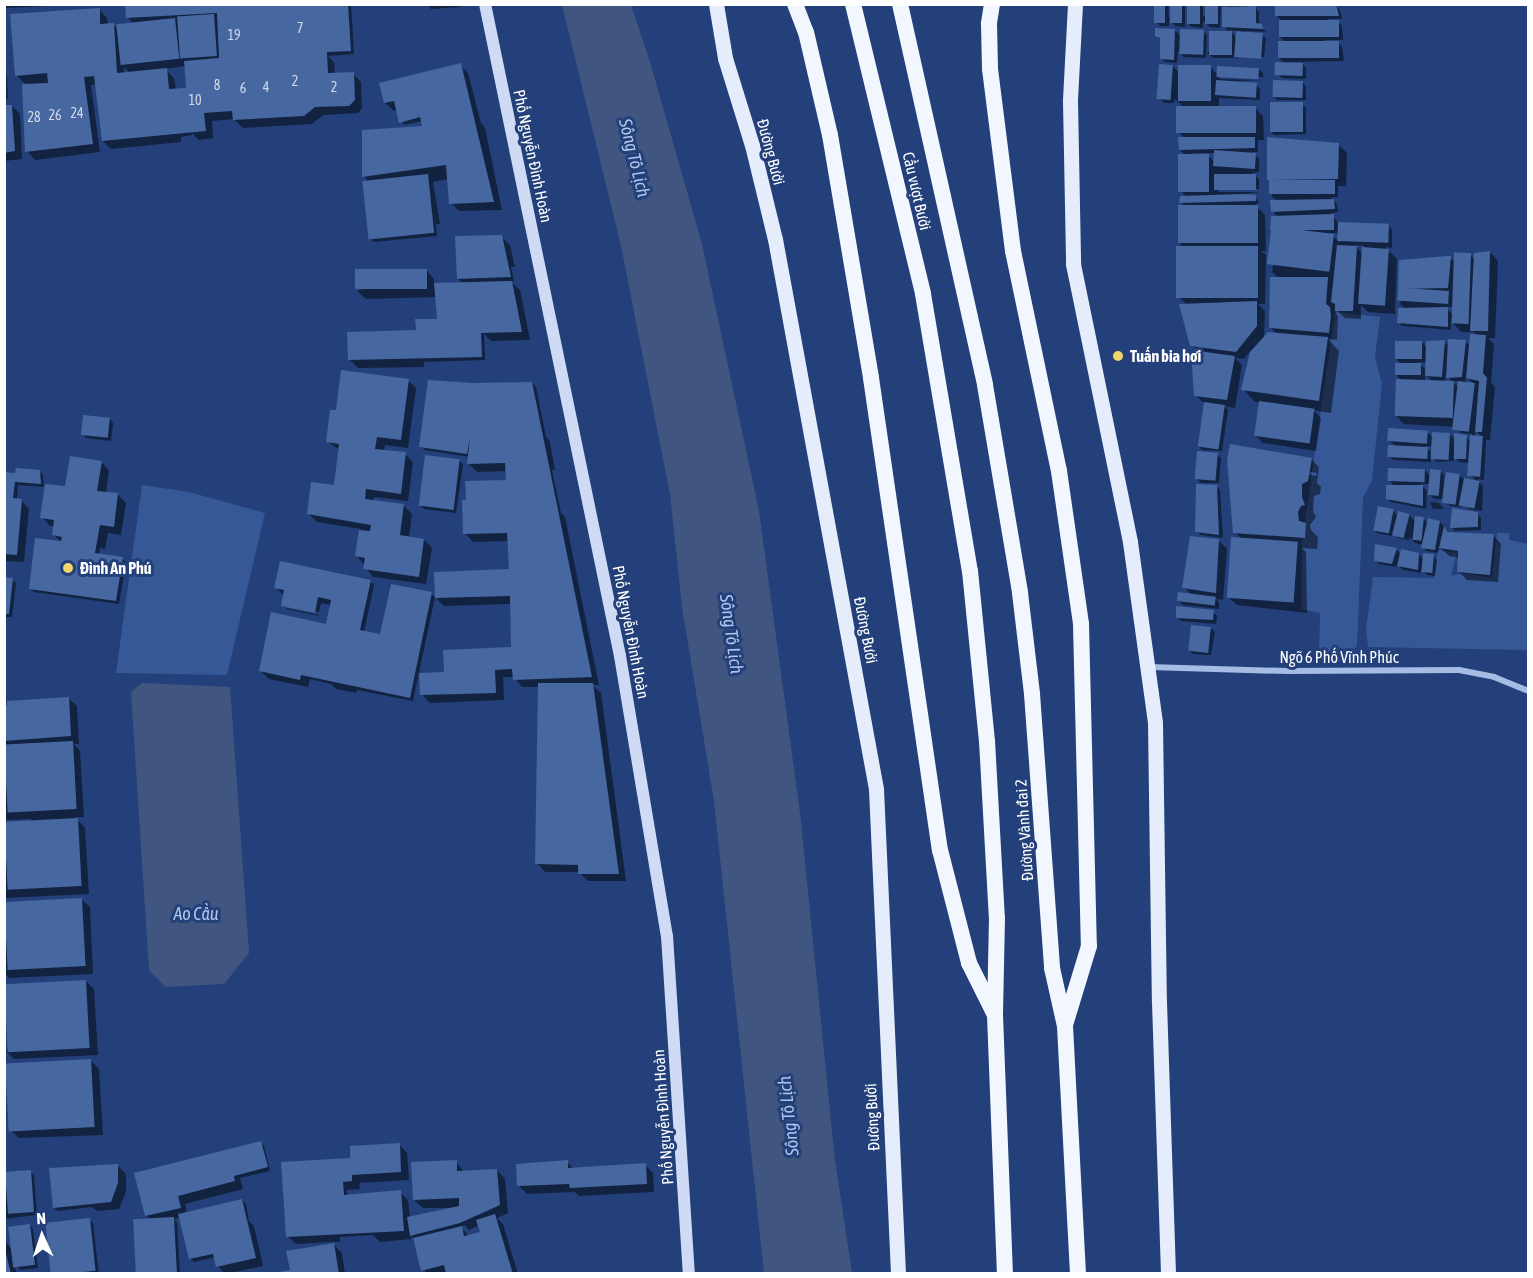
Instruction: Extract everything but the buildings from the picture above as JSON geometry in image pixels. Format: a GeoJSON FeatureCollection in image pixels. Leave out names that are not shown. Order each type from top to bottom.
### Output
{"type":"FeatureCollection","features":[{"type":"Feature","properties":{"kind":"highway"},"geometry":{"type":"LineString","coordinates":[[795,4],[806,32],[836,170],[871,378],[940,850],[969,963],[995,1015]]}},
{"type":"Feature","properties":{"kind":"highway","name":"Cầu vượt Bưởi"},"geometry":{"type":"LineString","coordinates":[[853,4],[923,294],[940,387]]}},
{"type":"Feature","properties":{"kind":"highway","name":"Cầu vượt Bưởi"},"geometry":{"type":"LineString","coordinates":[[900,4],[985,385]]}},
{"type":"Feature","properties":{"kind":"highway"},"geometry":{"type":"LineString","coordinates":[[992,4],[989,24],[990,69],[1013,251],[1059,471],[1081,624],[1089,946],[1065,1026]]}},
{"type":"Feature","properties":{"kind":"highway","name":"Đường Vành đai 2"},"geometry":{"type":"LineString","coordinates":[[985,385],[1020,593],[1032,694],[1052,968],[1065,1026],[1078,1274]]}},
{"type":"Feature","properties":{"kind":"highway","name":"Đường Vành đai 2"},"geometry":{"type":"LineString","coordinates":[[940,387],[968,560],[981,664],[997,918],[995,1015],[1005,1274]]}},
{"type":"Feature","properties":{"kind":"main road","name":"Phố Nguyễn Đình Hoàn"},"geometry":{"type":"LineString","coordinates":[[485,4],[620,656],[667,936],[689,1274]]}},
{"type":"Feature","properties":{"kind":"main road","name":"Đường Bưởi"},"geometry":{"type":"LineString","coordinates":[[716,4],[725,58],[752,146],[775,238],[876,789],[898,1274]]}},
{"type":"Feature","properties":{"kind":"main road"},"geometry":{"type":"LineString","coordinates":[[1075,4],[1070,101],[1073,264],[1130,542],[1155,723],[1159,1002],[1168,1274]]}},
{"type":"Feature","properties":{"kind":"street","name":"Ngõ 6 Phố Vĩnh Phúc"},"geometry":{"type":"LineString","coordinates":[[1146,667],[1287,671],[1459,670],[1494,677],[1528,691]]}},
{"type":"Feature","properties":{"kind":"shaded area"},"geometry":{"type":"Polygon","coordinates":[[[1335,312],[1380,317],[1375,357],[1382,384],[1372,480],[1363,498],[1357,646],[1348,655],[1319,657],[1320,613],[1301,609],[1302,542],[1335,312]]]}},
{"type":"Feature","properties":{"kind":"shaded area"},"geometry":{"type":"Polygon","coordinates":[[[142,485],[189,492],[265,513],[227,675],[116,673],[142,485]]]}},
{"type":"Feature","properties":{"kind":"shaded area"},"geometry":{"type":"Polygon","coordinates":[[[1497,533],[1509,533],[1509,540],[1528,544],[1528,650],[1368,647],[1366,629],[1373,577],[1434,578],[1438,550],[1457,553],[1451,576],[1463,573],[1492,578],[1497,533]]]}},
{"type":"Feature","properties":{"kind":"water","name":"Sông Tô Lịch"},"geometry":{"type":"Polygon","coordinates":[[[562,5],[631,5],[650,62],[702,244],[759,511],[800,813],[835,1160],[852,1273],[764,1273],[714,801],[682,607],[670,494],[621,246],[562,5]]]}},
{"type":"Feature","properties":{"kind":"water","name":"Ao Cầu"},"geometry":{"type":"Polygon","coordinates":[[[142,683],[230,687],[249,953],[224,984],[165,987],[149,970],[131,692],[142,683]]]}},
{"type":"Feature","properties":{"kind":"place","name":"Tuấn bia hơi"},"geometry":{"type":"Point","coordinates":[1118,356]}},
{"type":"Feature","properties":{"kind":"place","name":"Đình An Phú"},"geometry":{"type":"Point","coordinates":[68,568]}}]}
